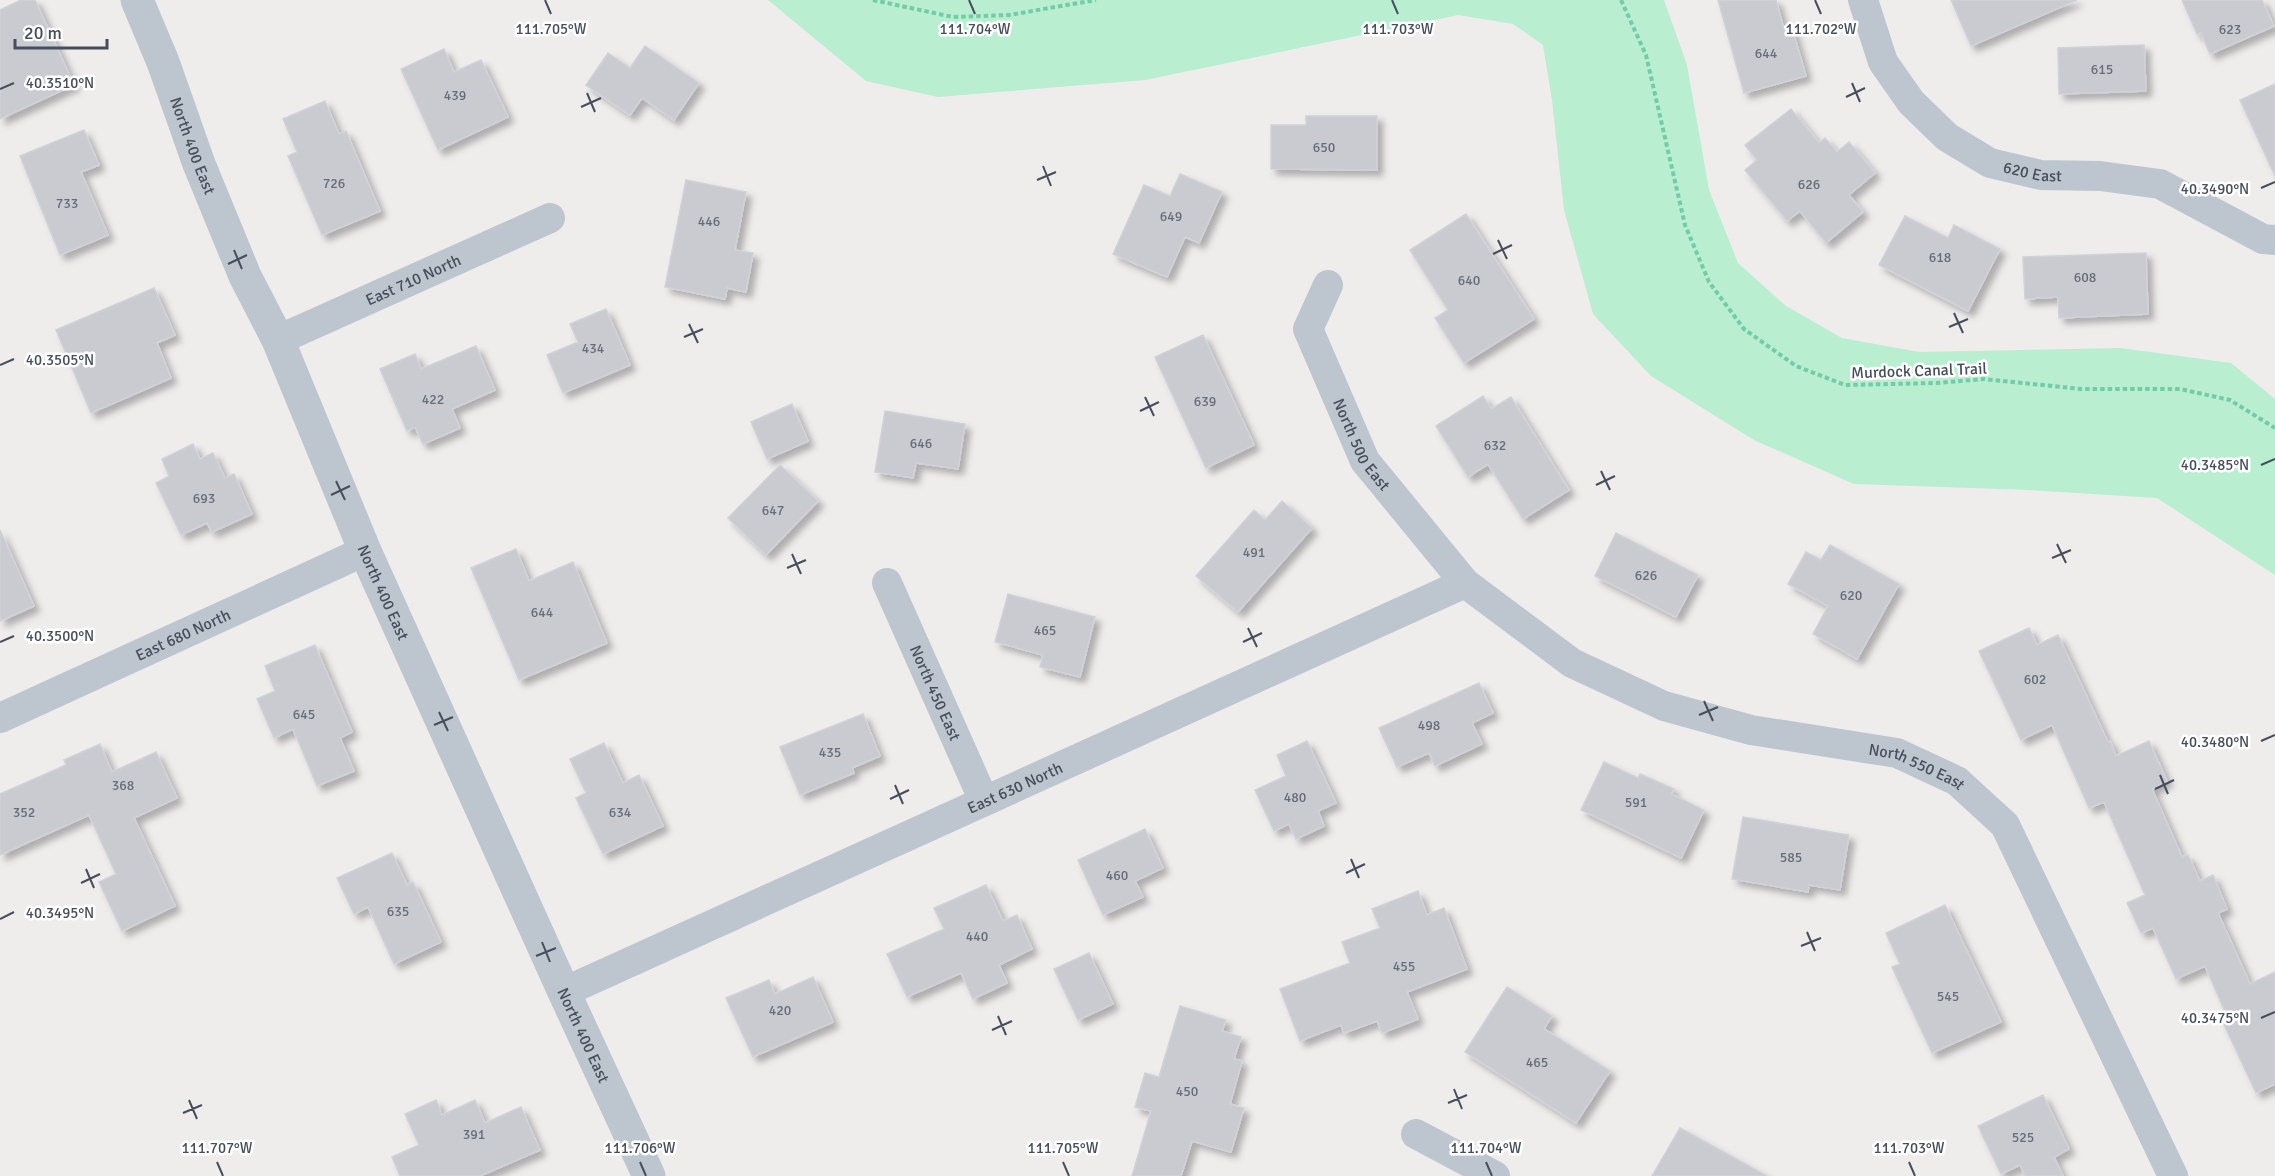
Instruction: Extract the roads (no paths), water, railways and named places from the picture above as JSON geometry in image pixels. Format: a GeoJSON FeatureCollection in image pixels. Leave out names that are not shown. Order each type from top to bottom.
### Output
{"type":"FeatureCollection","features":[{"type":"Feature","properties":{"kind":"street","name":"North 400 East"},"geometry":{"type":"LineString","coordinates":[[137,0],[163,62],[199,164],[237,256],[278,340],[366,551],[649,1176]]}},
{"type":"Feature","properties":{"kind":"street","name":"620 East"},"geometry":{"type":"LineString","coordinates":[[1863,0],[1883,62],[1911,102],[1947,137],[1990,163],[2041,175],[2100,176],[2160,184],[2263,239],[2275,240]]}},
{"type":"Feature","properties":{"kind":"street","name":"East 710 North"},"geometry":{"type":"LineString","coordinates":[[278,340],[550,218]]}},
{"type":"Feature","properties":{"kind":"street","name":"North 500 East"},"geometry":{"type":"LineString","coordinates":[[1328,285],[1308,329],[1365,460],[1465,583]]}},
{"type":"Feature","properties":{"kind":"street","name":"East 680 North"},"geometry":{"type":"LineString","coordinates":[[0,718],[366,551]]}},
{"type":"Feature","properties":{"kind":"street","name":"North 450 East"},"geometry":{"type":"LineString","coordinates":[[887,583],[984,801]]}},
{"type":"Feature","properties":{"kind":"street","name":"East 630 North"},"geometry":{"type":"LineString","coordinates":[[564,992],[1465,583]]}},
{"type":"Feature","properties":{"kind":"street","name":"North 550 East"},"geometry":{"type":"LineString","coordinates":[[1465,583],[1572,663],[1664,706],[1751,730],[1897,753],[1957,781],[2005,825],[2173,1176]]}},
{"type":"Feature","properties":{"kind":"street"},"geometry":{"type":"LineString","coordinates":[[1416,1134],[1495,1176]]}}]}
